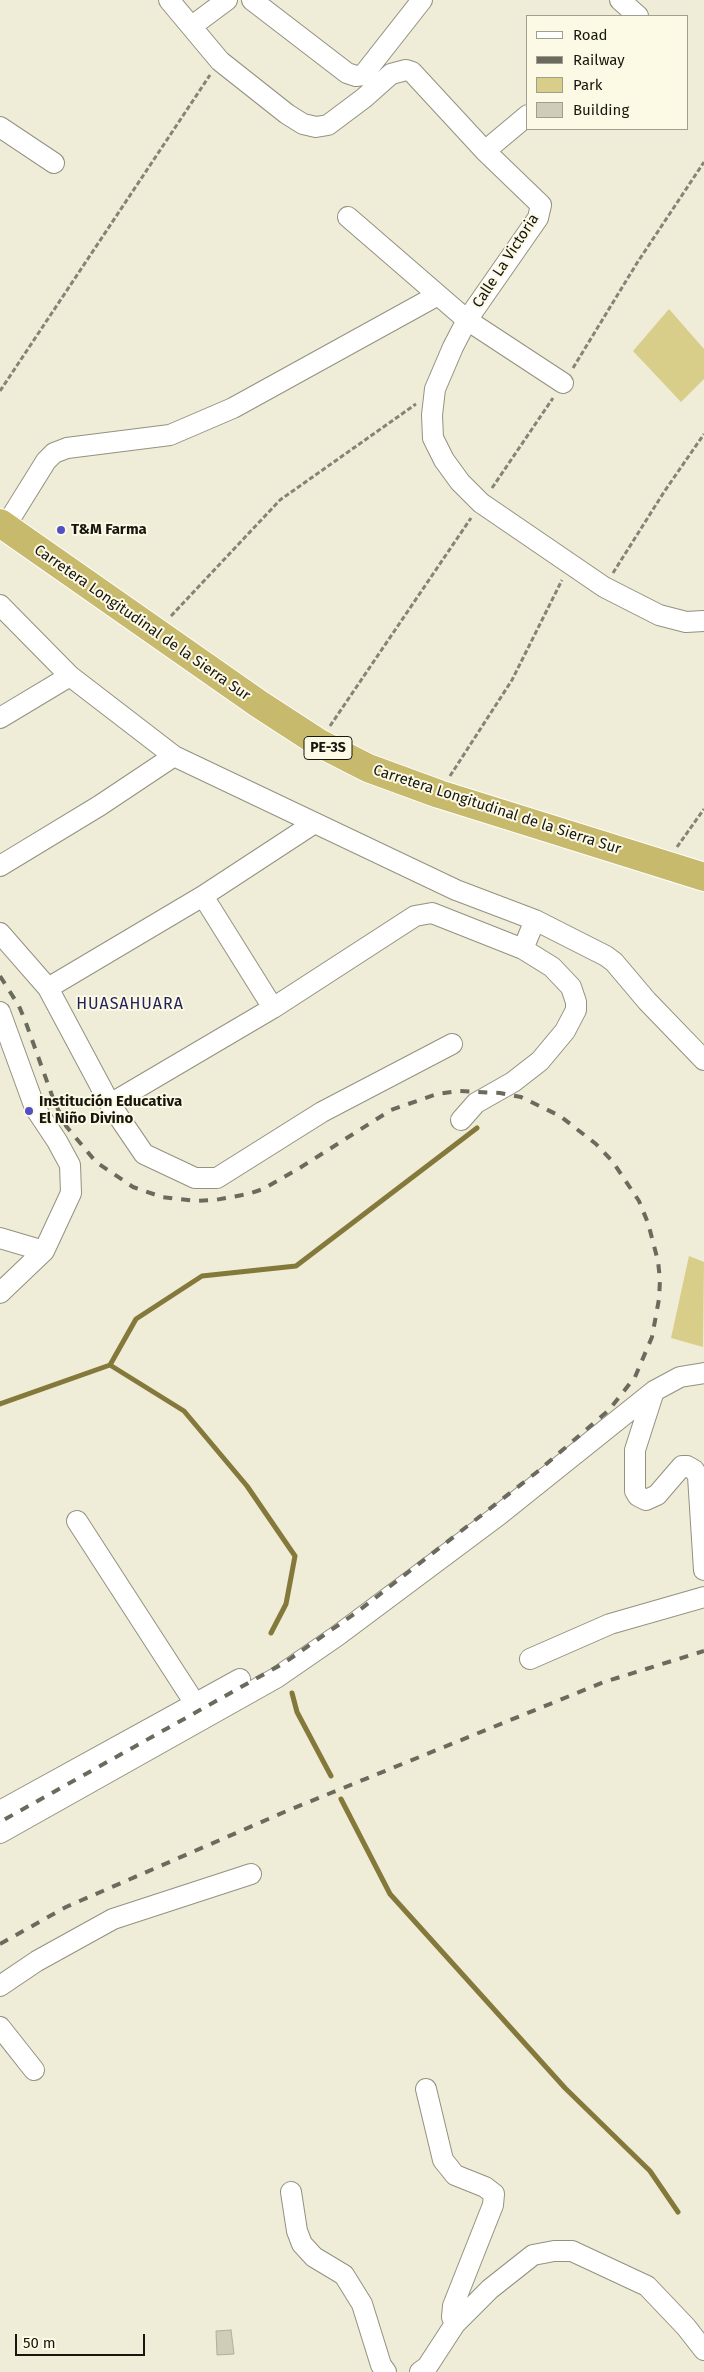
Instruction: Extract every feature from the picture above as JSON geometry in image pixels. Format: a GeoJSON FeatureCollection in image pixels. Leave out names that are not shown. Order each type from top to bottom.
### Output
{"type":"FeatureCollection","features":[{"type":"Feature","properties":{"kind":"highway","name":"Carretera Longitudinal de la Sierra Sur"},"geometry":{"type":"LineString","coordinates":[[3,525],[155,633],[319,743],[368,768],[439,794],[665,863],[704,877]]}},
{"type":"Feature","properties":{"kind":"street","name":"Calle La Victoria"},"geometry":{"type":"LineString","coordinates":[[169,0],[220,61],[287,114],[303,124],[316,127],[328,125],[364,98],[391,74],[406,70],[412,72],[485,152],[541,205],[538,218],[467,320],[435,389],[432,415],[433,438],[444,460],[460,482],[482,503],[604,587],[659,615],[686,622],[704,621]]}},
{"type":"Feature","properties":{"kind":"street"},"geometry":{"type":"LineString","coordinates":[[192,26],[227,0]]}},
{"type":"Feature","properties":{"kind":"street"},"geometry":{"type":"LineString","coordinates":[[252,0],[347,73],[356,76],[363,75],[422,0]]}},
{"type":"Feature","properties":{"kind":"street"},"geometry":{"type":"LineString","coordinates":[[620,0],[637,15]]}},
{"type":"Feature","properties":{"kind":"street"},"geometry":{"type":"LineString","coordinates":[[485,152],[526,117]]}},
{"type":"Feature","properties":{"kind":"street"},"geometry":{"type":"LineString","coordinates":[[0,127],[54,163]]}},
{"type":"Feature","properties":{"kind":"street"},"geometry":{"type":"LineString","coordinates":[[348,217],[467,320],[563,383]]}},
{"type":"Feature","properties":{"kind":"street"},"geometry":{"type":"LineString","coordinates":[[3,525],[54,453],[67,448],[170,436],[233,408],[438,295]]}},
{"type":"Feature","properties":{"kind":"street"},"geometry":{"type":"LineString","coordinates":[[0,605],[70,676],[174,756],[313,824],[456,890],[535,920],[614,962],[704,1060]]}},
{"type":"Feature","properties":{"kind":"street"},"geometry":{"type":"LineString","coordinates":[[0,718],[70,676]]}},
{"type":"Feature","properties":{"kind":"street"},"geometry":{"type":"LineString","coordinates":[[0,866],[99,806],[174,756]]}},
{"type":"Feature","properties":{"kind":"street"},"geometry":{"type":"LineString","coordinates":[[48,988],[203,896],[313,824]]}},
{"type":"Feature","properties":{"kind":"street"},"geometry":{"type":"LineString","coordinates":[[203,896],[273,1008]]}},
{"type":"Feature","properties":{"kind":"street"},"geometry":{"type":"LineString","coordinates":[[110,1104],[273,1008],[415,916],[432,913],[523,949],[552,966],[571,987],[576,1002],[576,1010],[565,1031],[540,1061],[513,1082],[476,1104],[462,1120]]}},
{"type":"Feature","properties":{"kind":"street"},"geometry":{"type":"LineString","coordinates":[[523,949],[535,920]]}},
{"type":"Feature","properties":{"kind":"street"},"geometry":{"type":"LineString","coordinates":[[0,932],[48,988],[110,1104],[144,1154],[195,1178],[216,1178],[322,1112],[452,1044]]}},
{"type":"Feature","properties":{"kind":"street"},"geometry":{"type":"LineString","coordinates":[[0,1012],[35,1108],[70,1165],[70,1193],[44,1252],[0,1293]]}},
{"type":"Feature","properties":{"kind":"street"},"geometry":{"type":"LineString","coordinates":[[0,1238],[44,1252]]}},
{"type":"Feature","properties":{"kind":"street"},"geometry":{"type":"LineString","coordinates":[[0,1833],[224,1709],[276,1678],[337,1636],[499,1515],[654,1391],[680,1377],[704,1373]]}},
{"type":"Feature","properties":{"kind":"street"},"geometry":{"type":"LineString","coordinates":[[654,1391],[635,1450],[635,1492],[646,1500],[661,1491],[676,1470],[682,1466],[687,1466],[694,1470],[698,1476],[704,1570]]}},
{"type":"Feature","properties":{"kind":"street"},"geometry":{"type":"LineString","coordinates":[[77,1521],[200,1699],[224,1709]]}},
{"type":"Feature","properties":{"kind":"street"},"geometry":{"type":"LineString","coordinates":[[530,1659],[610,1624],[704,1597]]}},
{"type":"Feature","properties":{"kind":"street"},"geometry":{"type":"LineString","coordinates":[[0,1811],[240,1678]]}},
{"type":"Feature","properties":{"kind":"street"},"geometry":{"type":"LineString","coordinates":[[0,1986],[37,1962],[113,1919],[251,1874]]}},
{"type":"Feature","properties":{"kind":"street"},"geometry":{"type":"LineString","coordinates":[[0,2027],[34,2070]]}},
{"type":"Feature","properties":{"kind":"street"},"geometry":{"type":"LineString","coordinates":[[426,2089],[443,2160],[455,2175],[486,2187],[494,2194],[493,2205],[453,2306],[452,2317],[455,2324]]}},
{"type":"Feature","properties":{"kind":"street"},"geometry":{"type":"LineString","coordinates":[[291,2192],[297,2231],[302,2244],[314,2257],[344,2275],[362,2304],[386,2372]]}},
{"type":"Feature","properties":{"kind":"street"},"geometry":{"type":"LineString","coordinates":[[420,2372],[427,2367],[455,2324],[490,2289],[533,2255],[554,2251],[572,2251],[647,2286],[686,2327],[704,2350]]}},
{"type":"Feature","properties":{"kind":"path"},"geometry":{"type":"LineString","coordinates":[[0,391],[220,61]]}},
{"type":"Feature","properties":{"kind":"path"},"geometry":{"type":"LineString","coordinates":[[319,743],[563,383],[637,263],[704,162]]}},
{"type":"Feature","properties":{"kind":"path"},"geometry":{"type":"LineString","coordinates":[[155,633],[280,500],[435,389]]}},
{"type":"Feature","properties":{"kind":"path"},"geometry":{"type":"LineString","coordinates":[[604,587],[664,492],[704,434]]}},
{"type":"Feature","properties":{"kind":"path"},"geometry":{"type":"LineString","coordinates":[[439,794],[512,680],[571,564]]}},
{"type":"Feature","properties":{"kind":"path"},"geometry":{"type":"LineString","coordinates":[[665,863],[704,809]]}},
{"type":"Feature","properties":{"kind":"green space"},"geometry":{"type":"Polygon","coordinates":[[[669,309],[704,349],[704,379],[681,402],[633,351],[669,309]]]}},
{"type":"Feature","properties":{"kind":"green space"},"geometry":{"type":"Polygon","coordinates":[[[689,1256],[704,1262],[703,1347],[671,1338],[689,1256]]]}},
{"type":"Feature","properties":{"kind":"building"},"geometry":{"type":"Polygon","coordinates":[[[231,2330],[234,2354],[217,2355],[216,2331],[231,2330]]]}},
{"type":"Feature","properties":{"kind":"waterway"},"geometry":{"type":"LineString","coordinates":[[0,1404],[110,1365],[136,1319],[202,1276],[296,1266],[477,1128]]}},
{"type":"Feature","properties":{"kind":"waterway"},"geometry":{"type":"LineString","coordinates":[[110,1365],[184,1411],[247,1486],[295,1556],[286,1604],[271,1633]]}},
{"type":"Feature","properties":{"kind":"waterway"},"geometry":{"type":"LineString","coordinates":[[292,1693],[297,1712],[331,1776]]}},
{"type":"Feature","properties":{"kind":"waterway"},"geometry":{"type":"LineString","coordinates":[[341,1799],[390,1894],[565,2088],[650,2171],[678,2212]]}},
{"type":"Feature","properties":{"kind":"railway"},"geometry":{"type":"LineString","coordinates":[[0,976],[19,1006],[54,1101],[66,1126],[96,1162],[133,1187],[162,1197],[196,1201],[215,1200],[248,1194],[263,1189],[298,1169],[391,1110],[437,1094],[459,1091],[500,1093],[521,1097],[560,1116],[596,1144],[613,1162],[639,1201],[648,1223],[658,1261],[660,1280],[659,1299],[652,1337],[635,1377],[609,1410],[537,1472],[357,1612],[284,1663],[0,1822]]}},
{"type":"Feature","properties":{"kind":"railway"},"geometry":{"type":"LineString","coordinates":[[0,1944],[66,1907],[289,1810],[604,1682],[704,1651]]}},
{"type":"Feature","properties":{"kind":"place","name":"T&M Farma"},"geometry":{"type":"Point","coordinates":[61,530]}},
{"type":"Feature","properties":{"kind":"place","name":"Institución Educativa El Niño Divino"},"geometry":{"type":"Point","coordinates":[29,1111]}},
{"type":"Feature","properties":{"kind":"district","name":"HUASAHUARA"},"geometry":{"type":"Point","coordinates":[130,1005]}}]}
